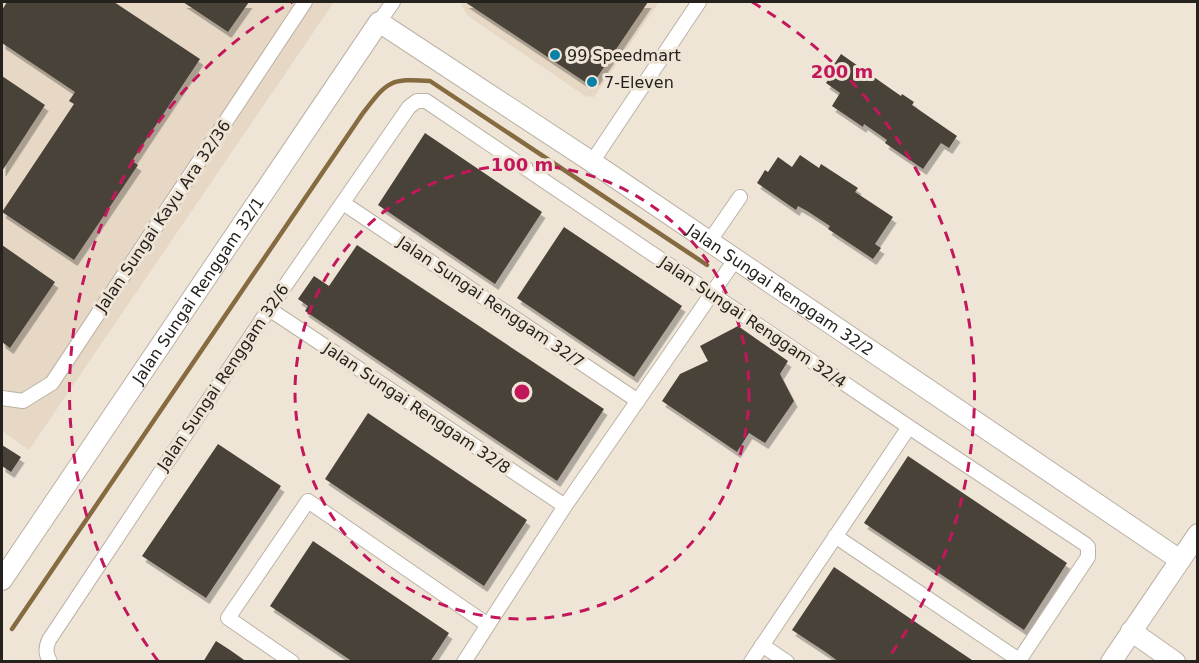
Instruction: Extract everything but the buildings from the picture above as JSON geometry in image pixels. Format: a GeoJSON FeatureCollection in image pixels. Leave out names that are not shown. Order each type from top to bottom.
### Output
{"type":"FeatureCollection","features":[{"type":"Feature","properties":{"kind":"street","name":"Jalan Sungai Kayu Ara 32/36"},"geometry":{"type":"LineString","coordinates":[[2,398],[23,402],[52,383],[305,2]]}},
{"type":"Feature","properties":{"kind":"street","name":"Jalan Sungai Renggam 32/1"},"geometry":{"type":"LineString","coordinates":[[2,580],[393,2]]}},
{"type":"Feature","properties":{"kind":"street"},"geometry":{"type":"LineString","coordinates":[[592,162],[699,2]]}},
{"type":"Feature","properties":{"kind":"street","name":"Jalan Sungai Renggam 32/2"},"geometry":{"type":"LineString","coordinates":[[379,22],[592,162],[1180,560]]}},
{"type":"Feature","properties":{"kind":"street","name":"Jalan Sungai Renggam 32/6"},"geometry":{"type":"LineString","coordinates":[[50,662],[46,655],[49,640],[269,309],[409,107],[417,101]]}},
{"type":"Feature","properties":{"kind":"street","name":"Jalan Sungai Renggam 32/4"},"geometry":{"type":"LineString","coordinates":[[417,101],[426,101],[1088,547],[1088,557],[1018,661]]}},
{"type":"Feature","properties":{"kind":"street"},"geometry":{"type":"LineString","coordinates":[[709,242],[740,197]]}},
{"type":"Feature","properties":{"kind":"street","name":"Jalan Sungai Renggam 32/7"},"geometry":{"type":"LineString","coordinates":[[343,203],[638,401]]}},
{"type":"Feature","properties":{"kind":"street"},"geometry":{"type":"LineString","coordinates":[[465,662],[565,506],[735,260]]}},
{"type":"Feature","properties":{"kind":"street","name":"Jalan Sungai Renggam 32/8"},"geometry":{"type":"LineString","coordinates":[[269,309],[565,506]]}},
{"type":"Feature","properties":{"kind":"street"},"geometry":{"type":"LineString","coordinates":[[751,662],[909,428]]}},
{"type":"Feature","properties":{"kind":"street"},"geometry":{"type":"LineString","coordinates":[[292,662],[228,618],[308,501],[489,625]]}},
{"type":"Feature","properties":{"kind":"street"},"geometry":{"type":"LineString","coordinates":[[1111,662],[1197,534]]}},
{"type":"Feature","properties":{"kind":"street"},"geometry":{"type":"LineString","coordinates":[[835,536],[1018,661]]}},
{"type":"Feature","properties":{"kind":"street"},"geometry":{"type":"LineString","coordinates":[[1131,631],[1175,662]]}},
{"type":"Feature","properties":{"kind":"street"},"geometry":{"type":"LineString","coordinates":[[762,645],[787,662]]}},
{"type":"Feature","properties":{"kind":"shaded area"},"geometry":{"type":"Polygon","coordinates":[[[2,2],[334,2],[29,450],[2,431],[2,2]]]}},
{"type":"Feature","properties":{"kind":"shaded area"},"geometry":{"type":"Polygon","coordinates":[[[463,2],[659,2],[594,97],[585,96],[468,16],[461,4],[463,2]]]}},
{"type":"Feature","properties":{"kind":"waterway"},"geometry":{"type":"LineString","coordinates":[[12,629],[363,113],[378,94],[390,84],[406,80],[430,81],[707,265]]}},
{"type":"Feature","properties":{"kind":"place","name":"99 Speedmart"},"geometry":{"type":"Point","coordinates":[555,55]}},
{"type":"Feature","properties":{"kind":"place","name":"7-Eleven"},"geometry":{"type":"Point","coordinates":[592,82]}}]}
